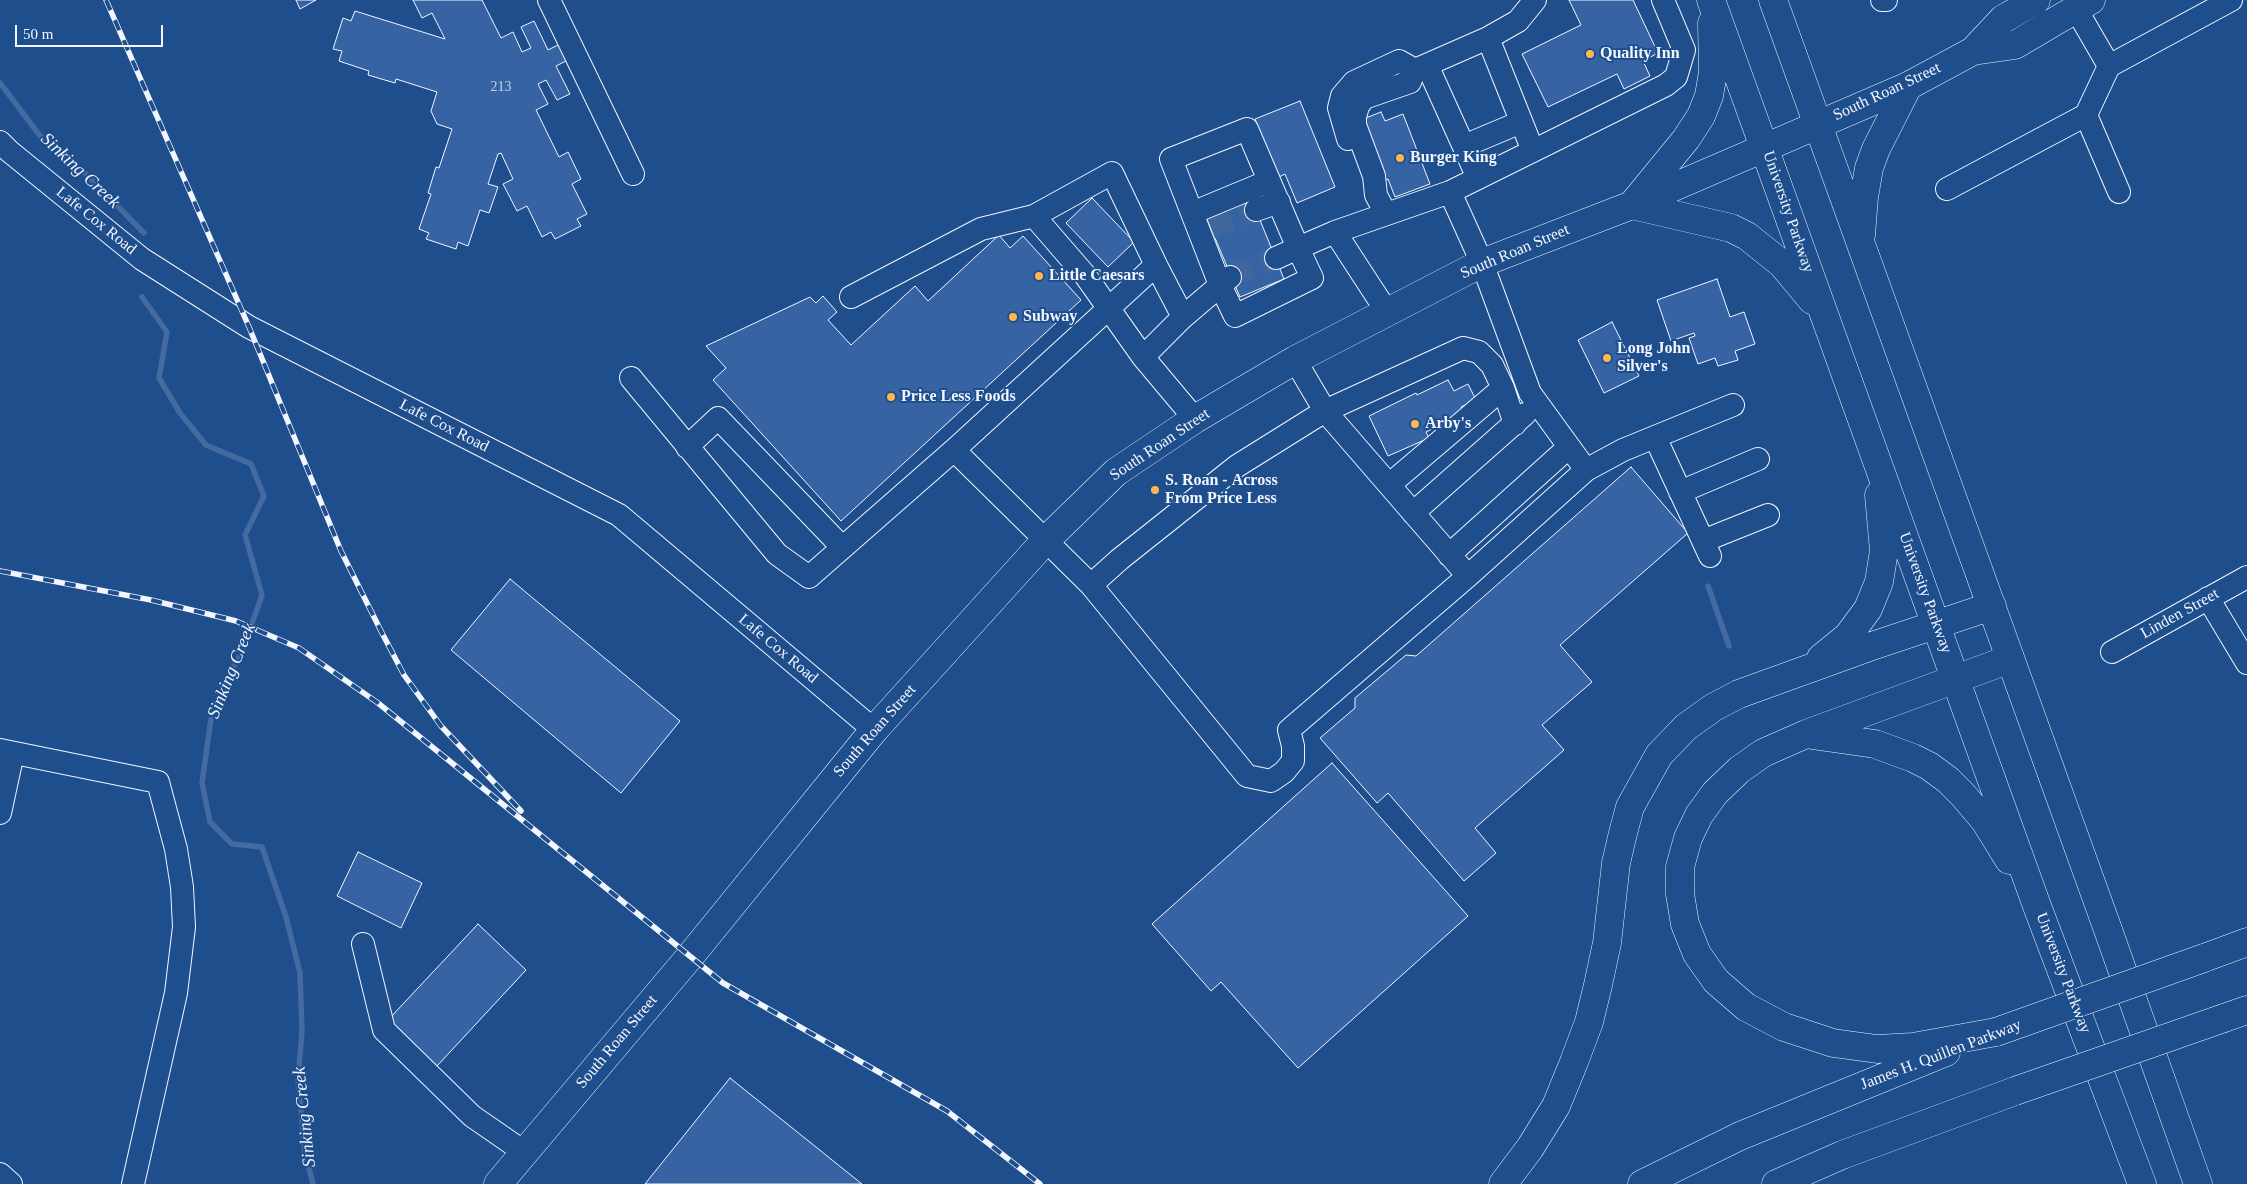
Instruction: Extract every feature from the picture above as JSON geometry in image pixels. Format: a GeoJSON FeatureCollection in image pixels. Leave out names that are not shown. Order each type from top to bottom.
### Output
{"type":"FeatureCollection","features":[{"type":"Feature","properties":{"kind":"main road"},"geometry":{"type":"LineString","coordinates":[[1711,0],[1713,72],[1701,116],[1686,140],[1632,205],[1730,228],[1748,236],[1782,264],[1823,312]]}},
{"type":"Feature","properties":{"kind":"main road","name":"University Parkway"},"geometry":{"type":"LineString","coordinates":[[1711,0],[1766,148],[1823,312],[2037,906],[2142,1184]]}},
{"type":"Feature","properties":{"kind":"main road"},"geometry":{"type":"LineString","coordinates":[[1773,0],[1860,246],[1905,363],[2108,927],[2198,1184]]}},
{"type":"Feature","properties":{"kind":"main road","name":"South Roan Street"},"geometry":{"type":"LineString","coordinates":[[498,1184],[692,954],[874,730],[1044,542],[1116,472],[1195,419],[1295,360],[1482,263],[1632,205],[1908,86],[1972,51],[2002,19],[2036,0]]}},
{"type":"Feature","properties":{"kind":"main road","name":"South Roan Street"},"geometry":{"type":"LineString","coordinates":[[1972,51],[2015,45],[2084,4]]}},
{"type":"Feature","properties":{"kind":"main road"},"geometry":{"type":"LineString","coordinates":[[1860,246],[1864,197],[1869,168],[1876,149],[1908,86]]}},
{"type":"Feature","properties":{"kind":"main road"},"geometry":{"type":"LineString","coordinates":[[1806,670],[1848,636],[1868,609],[1878,582],[1884,551],[1876,459]]}},
{"type":"Feature","properties":{"kind":"main road"},"geometry":{"type":"LineString","coordinates":[[1503,1184],[1530,1148],[1556,1106],[1589,1022],[1607,943],[1616,863],[1623,833],[1630,807],[1659,755],[1686,727],[1714,707],[1739,694],[1992,606]]}},
{"type":"Feature","properties":{"kind":"main road"},"geometry":{"type":"LineString","coordinates":[[1996,1032],[1892,1049],[1855,1047],[1833,1043],[1784,1027],[1746,1007],[1716,981],[1697,954],[1684,916],[1680,894],[1680,867],[1688,838],[1700,814],[1715,793],[1739,770],[1762,753],[1806,734],[2010,659]]}},
{"type":"Feature","properties":{"kind":"main road"},"geometry":{"type":"LineString","coordinates":[[1806,734],[1853,740],[1894,750],[1913,758],[1948,780],[1985,821],[2037,906]]}},
{"type":"Feature","properties":{"kind":"main road","name":"James H. Quillen Parkway"},"geometry":{"type":"LineString","coordinates":[[1642,1184],[1740,1136],[1798,1111],[1996,1032],[2247,942]]}},
{"type":"Feature","properties":{"kind":"main road"},"geometry":{"type":"LineString","coordinates":[[1776,1184],[1842,1155],[2015,1091],[2236,1014]]}},
{"type":"Feature","properties":{"kind":"street"},"geometry":{"type":"LineString","coordinates":[[549,0],[633,174]]}},
{"type":"Feature","properties":{"kind":"street"},"geometry":{"type":"LineString","coordinates":[[1381,205],[1362,184],[1341,116],[1342,96],[1354,82],[1399,61],[1421,68],[1488,38],[1518,21],[1535,0]]}},
{"type":"Feature","properties":{"kind":"street"},"geometry":{"type":"LineString","coordinates":[[1276,258],[1335,232],[1381,205],[1450,192],[1666,85],[1676,77],[1684,50],[1663,0]]}},
{"type":"Feature","properties":{"kind":"street"},"geometry":{"type":"LineString","coordinates":[[1946,189],[2086,115],[2109,66],[2232,0]]}},
{"type":"Feature","properties":{"kind":"street"},"geometry":{"type":"LineString","coordinates":[[2084,4],[2109,66]]}},
{"type":"Feature","properties":{"kind":"street"},"geometry":{"type":"LineString","coordinates":[[1488,38],[1533,151]]}},
{"type":"Feature","properties":{"kind":"street"},"geometry":{"type":"LineString","coordinates":[[1421,68],[1464,146],[1478,178]]}},
{"type":"Feature","properties":{"kind":"street"},"geometry":{"type":"LineString","coordinates":[[2086,115],[2119,192]]}},
{"type":"Feature","properties":{"kind":"street"},"geometry":{"type":"LineString","coordinates":[[1464,146],[1521,122]]}},
{"type":"Feature","properties":{"kind":"street"},"geometry":{"type":"LineString","coordinates":[[1247,129],[1279,202],[1312,278],[1235,316],[1226,281],[1206,231],[1192,213],[1171,159],[1247,129]]}},
{"type":"Feature","properties":{"kind":"street","name":"Lafe Cox Road"},"geometry":{"type":"LineString","coordinates":[[0,142],[8,151],[142,259],[248,327],[619,515],[874,730]]}},
{"type":"Feature","properties":{"kind":"street"},"geometry":{"type":"LineString","coordinates":[[851,297],[981,229],[1034,216],[1112,173],[1183,317]]}},
{"type":"Feature","properties":{"kind":"street"},"geometry":{"type":"LineString","coordinates":[[1192,213],[1269,181]]}},
{"type":"Feature","properties":{"kind":"street"},"geometry":{"type":"LineString","coordinates":[[1450,192],[1482,263],[1530,393],[1586,470]]}},
{"type":"Feature","properties":{"kind":"street"},"geometry":{"type":"LineString","coordinates":[[1256,210],[1279,202]]}},
{"type":"Feature","properties":{"kind":"street"},"geometry":{"type":"LineString","coordinates":[[1034,216],[1085,275],[1143,357],[1195,419]]}},
{"type":"Feature","properties":{"kind":"street"},"geometry":{"type":"LineString","coordinates":[[1335,232],[1387,312]]}},
{"type":"Feature","properties":{"kind":"street"},"geometry":{"type":"LineString","coordinates":[[631,378],[777,554],[809,577],[954,450],[1156,265]]}},
{"type":"Feature","properties":{"kind":"street"},"geometry":{"type":"LineString","coordinates":[[1143,357],[1183,317],[1226,281]]}},
{"type":"Feature","properties":{"kind":"street"},"geometry":{"type":"LineString","coordinates":[[1091,585],[1120,559],[1237,466],[1325,411],[1463,348],[1479,352],[1492,365],[1503,388],[1514,424]]}},
{"type":"Feature","properties":{"kind":"street"},"geometry":{"type":"LineString","coordinates":[[1295,360],[1325,411],[1468,576]]}},
{"type":"Feature","properties":{"kind":"street"},"geometry":{"type":"LineString","coordinates":[[1389,485],[1503,388]]}},
{"type":"Feature","properties":{"kind":"street"},"geometry":{"type":"LineString","coordinates":[[1413,513],[1514,424],[1536,402]]}},
{"type":"Feature","properties":{"kind":"street"},"geometry":{"type":"LineString","coordinates":[[954,450],[1044,542],[1091,585],[1247,776],[1271,781],[1284,772],[1292,761],[1293,746],[1289,730],[1468,576],[1586,470],[1623,450],[1733,405]]}},
{"type":"Feature","properties":{"kind":"street"},"geometry":{"type":"LineString","coordinates":[[687,447],[718,418],[842,547]]}},
{"type":"Feature","properties":{"kind":"street"},"geometry":{"type":"LineString","coordinates":[[1655,437],[1706,549],[1768,515]]}},
{"type":"Feature","properties":{"kind":"street"},"geometry":{"type":"LineString","coordinates":[[1449,555],[1569,447]]}},
{"type":"Feature","properties":{"kind":"street"},"geometry":{"type":"LineString","coordinates":[[1680,492],[1758,459]]}},
{"type":"Feature","properties":{"kind":"street","name":"Linden Street"},"geometry":{"type":"LineString","coordinates":[[2112,652],[2247,577]]}},
{"type":"Feature","properties":{"kind":"street"},"geometry":{"type":"LineString","coordinates":[[2208,598],[2247,663]]}},
{"type":"Feature","properties":{"kind":"street"},"geometry":{"type":"LineString","coordinates":[[0,813],[7,751],[158,782],[168,814],[182,887],[184,927],[176,993],[133,1184]]}},
{"type":"Feature","properties":{"kind":"street"},"geometry":{"type":"LineString","coordinates":[[363,944],[384,1030],[472,1116],[524,1152]]}},
{"type":"Feature","properties":{"kind":"street"},"geometry":{"type":"LineString","coordinates":[[0,1174],[11,1184]]}},
{"type":"Feature","properties":{"kind":"building"},"geometry":{"type":"Polygon","coordinates":[[[296,0],[316,0],[300,9],[296,0]]]}},
{"type":"Feature","properties":{"kind":"building"},"geometry":{"type":"Polygon","coordinates":[[[413,0],[482,0],[501,38],[513,32],[522,52],[531,48],[521,27],[534,21],[548,50],[562,43],[570,59],[556,66],[570,94],[557,100],[546,80],[538,84],[548,104],[536,110],[559,157],[568,152],[581,179],[572,184],[587,214],[577,219],[581,226],[555,239],[551,232],[542,237],[527,206],[517,211],[503,184],[513,179],[501,153],[498,154],[488,184],[498,187],[489,213],[480,210],[468,246],[458,242],[456,249],[426,239],[429,233],[419,229],[431,194],[428,193],[436,167],[439,168],[452,129],[437,124],[431,111],[437,92],[396,79],[395,83],[368,75],[369,71],[339,61],[342,51],[333,49],[343,18],[351,21],[355,11],[445,39],[432,13],[422,18],[413,0]]]}},
{"type":"Feature","properties":{"kind":"building","name":"Quality Inn"},"geometry":{"type":"Polygon","coordinates":[[[1569,0],[1633,0],[1658,53],[1643,61],[1650,76],[1624,89],[1617,74],[1548,107],[1522,54],[1581,25],[1569,0]]]}},
{"type":"Feature","properties":{"kind":"building"},"geometry":{"type":"Polygon","coordinates":[[[1300,101],[1335,187],[1297,203],[1285,174],[1279,177],[1255,119],[1300,101]]]}},
{"type":"Feature","properties":{"kind":"building"},"geometry":{"type":"Polygon","coordinates":[[[1381,112],[1385,121],[1403,114],[1430,184],[1395,197],[1388,179],[1380,182],[1358,121],[1381,112]]]}},
{"type":"Feature","properties":{"kind":"building"},"geometry":{"type":"Polygon","coordinates":[[[1249,193],[1284,279],[1240,297],[1204,212],[1249,193]]]}},
{"type":"Feature","properties":{"kind":"building"},"geometry":{"type":"Polygon","coordinates":[[[1092,198],[1134,242],[1108,267],[1066,223],[1092,198]]]}},
{"type":"Feature","properties":{"kind":"building"},"geometry":{"type":"Polygon","coordinates":[[[999,235],[1010,248],[1023,236],[1081,300],[841,521],[713,380],[726,368],[706,346],[810,297],[816,303],[823,296],[837,312],[828,320],[851,345],[915,286],[928,301],[999,235]]]}},
{"type":"Feature","properties":{"kind":"building"},"geometry":{"type":"Polygon","coordinates":[[[1717,279],[1730,317],[1744,312],[1755,344],[1735,351],[1738,360],[1718,366],[1715,358],[1698,364],[1689,338],[1695,336],[1694,333],[1671,341],[1657,300],[1717,279]]]}},
{"type":"Feature","properties":{"kind":"building"},"geometry":{"type":"Polygon","coordinates":[[[1612,322],[1639,376],[1604,393],[1578,340],[1612,322]]]}},
{"type":"Feature","properties":{"kind":"building"},"geometry":{"type":"Polygon","coordinates":[[[1448,380],[1454,391],[1468,384],[1476,400],[1461,407],[1464,413],[1426,432],[1429,438],[1388,456],[1369,416],[1448,380]]]}},
{"type":"Feature","properties":{"kind":"building"},"geometry":{"type":"Polygon","coordinates":[[[1631,467],[1688,533],[1560,645],[1592,682],[1542,725],[1564,750],[1475,828],[1496,853],[1464,881],[1388,793],[1377,803],[1320,738],[1355,708],[1355,698],[1406,655],[1416,656],[1631,467]]]}},
{"type":"Feature","properties":{"kind":"building"},"geometry":{"type":"Polygon","coordinates":[[[510,579],[680,721],[621,793],[451,650],[510,579]]]}},
{"type":"Feature","properties":{"kind":"building"},"geometry":{"type":"Polygon","coordinates":[[[1332,763],[1468,916],[1298,1068],[1221,982],[1211,991],[1152,924],[1332,763]]]}},
{"type":"Feature","properties":{"kind":"building"},"geometry":{"type":"Polygon","coordinates":[[[358,852],[422,883],[401,928],[337,896],[358,852]]]}},
{"type":"Feature","properties":{"kind":"building"},"geometry":{"type":"Polygon","coordinates":[[[478,924],[526,970],[437,1066],[388,1020],[478,924]]]}},
{"type":"Feature","properties":{"kind":"building"},"geometry":{"type":"Polygon","coordinates":[[[730,1078],[862,1184],[645,1184],[730,1078]]]}},
{"type":"Feature","properties":{"kind":"waterway","name":"Sinking Creek"},"geometry":{"type":"LineString","coordinates":[[0,83],[44,141],[82,170],[144,233]]}},
{"type":"Feature","properties":{"kind":"waterway","name":"Sinking Creek"},"geometry":{"type":"LineString","coordinates":[[142,297],[167,332],[159,378],[180,413],[206,445],[251,464],[264,496],[245,535],[262,595],[242,652],[223,685],[211,719],[202,783],[210,822],[232,844],[262,847],[286,917],[300,973],[302,1031],[298,1079],[305,1153],[313,1184]]}},
{"type":"Feature","properties":{"kind":"waterway"},"geometry":{"type":"LineString","coordinates":[[1708,586],[1729,646]]}},
{"type":"Feature","properties":{"kind":"tunnel"},"geometry":{"type":"LineString","coordinates":[[1211,228],[1256,210]]}},
{"type":"Feature","properties":{"kind":"tunnel"},"geometry":{"type":"LineString","coordinates":[[1231,276],[1276,258]]}},
{"type":"Feature","properties":{"kind":"railway"},"geometry":{"type":"LineString","coordinates":[[106,0],[249,327],[341,551],[381,631],[404,675],[441,726],[521,811]]}},
{"type":"Feature","properties":{"kind":"railway"},"geometry":{"type":"LineString","coordinates":[[0,571],[151,600],[236,621],[299,648],[378,703],[723,983],[947,1111],[1040,1184]]}},
{"type":"Feature","properties":{"kind":"place","name":"Quality Inn"},"geometry":{"type":"Point","coordinates":[1590,54]}},
{"type":"Feature","properties":{"kind":"place","name":"Burger King"},"geometry":{"type":"Point","coordinates":[1400,158]}},
{"type":"Feature","properties":{"kind":"place","name":"Little Caesars"},"geometry":{"type":"Point","coordinates":[1039,276]}},
{"type":"Feature","properties":{"kind":"place","name":"Subway"},"geometry":{"type":"Point","coordinates":[1013,317]}},
{"type":"Feature","properties":{"kind":"place","name":"Long John Silver's"},"geometry":{"type":"Point","coordinates":[1607,358]}},
{"type":"Feature","properties":{"kind":"place","name":"Price Less Foods"},"geometry":{"type":"Point","coordinates":[891,397]}},
{"type":"Feature","properties":{"kind":"place","name":"Arby's"},"geometry":{"type":"Point","coordinates":[1415,424]}},
{"type":"Feature","properties":{"kind":"place","name":"S. Roan - Across From Price Less"},"geometry":{"type":"Point","coordinates":[1155,490]}}]}
